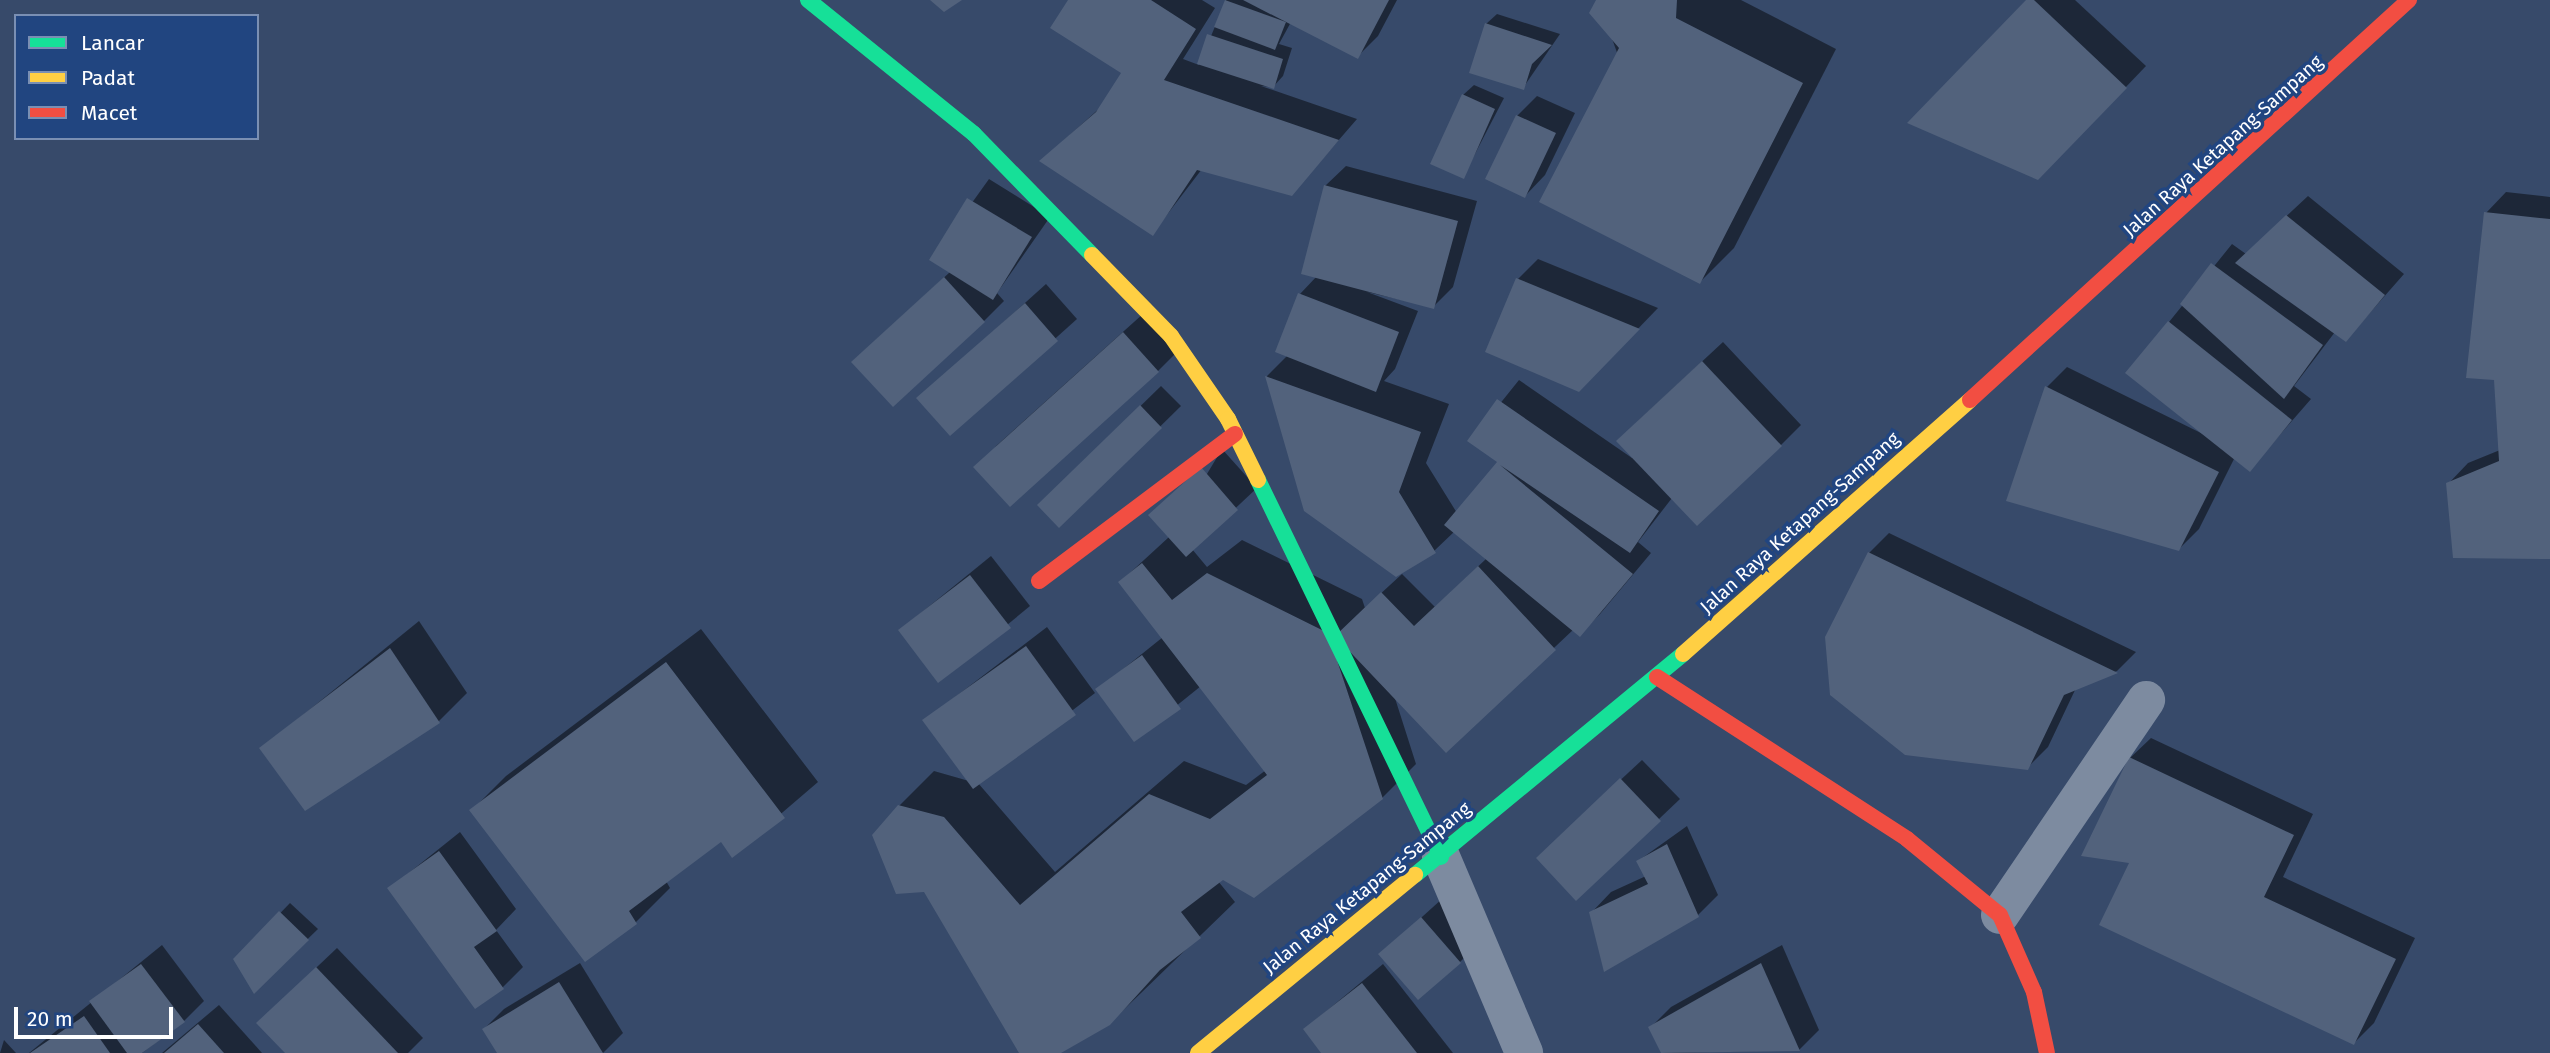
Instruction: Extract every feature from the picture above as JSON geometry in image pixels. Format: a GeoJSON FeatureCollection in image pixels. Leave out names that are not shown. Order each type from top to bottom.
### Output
{"type":"FeatureCollection","features":[{"type":"Feature","properties":{"kind":"main road"},"geometry":{"type":"LineString","coordinates":[[808,0],[974,134],[1171,336],[1235,434],[1441,857]]}},
{"type":"Feature","properties":{"kind":"main road","name":"Jalan Raya Ketapang-Sampang"},"geometry":{"type":"LineString","coordinates":[[1198,1053],[1441,857],[1657,677],[2183,211],[2409,0]]}},
{"type":"Feature","properties":{"kind":"main road"},"geometry":{"type":"LineString","coordinates":[[1039,581],[1235,434]]}},
{"type":"Feature","properties":{"kind":"main road"},"geometry":{"type":"LineString","coordinates":[[1657,677],[1907,839],[2000,915],[2021,953],[2047,1053]]}},
{"type":"Feature","properties":{"kind":"street"},"geometry":{"type":"LineString","coordinates":[[2000,915],[2146,700]]}},
{"type":"Feature","properties":{"kind":"street"},"geometry":{"type":"LineString","coordinates":[[1441,857],[1524,1053]]}},
{"type":"Feature","properties":{"kind":"building"},"geometry":{"type":"Polygon","coordinates":[[[930,0],[962,0],[944,12],[930,0]]]}},
{"type":"Feature","properties":{"kind":"building"},"geometry":{"type":"Polygon","coordinates":[[[1068,0],[1151,0],[1196,29],[1164,80],[1339,140],[1292,196],[1197,170],[1153,236],[1039,161],[1096,112],[1121,73],[1050,28],[1068,0]]]}},
{"type":"Feature","properties":{"kind":"building"},"geometry":{"type":"Polygon","coordinates":[[[1225,0],[1286,22],[1275,50],[1214,27],[1225,0]]]}},
{"type":"Feature","properties":{"kind":"building"},"geometry":{"type":"Polygon","coordinates":[[[1243,0],[1389,0],[1358,59],[1243,0]]]}},
{"type":"Feature","properties":{"kind":"building"},"geometry":{"type":"Polygon","coordinates":[[[1596,0],[1677,0],[1676,18],[1803,83],[1700,284],[1539,202],[1619,48],[1589,13],[1596,0]]]}},
{"type":"Feature","properties":{"kind":"building"},"geometry":{"type":"Polygon","coordinates":[[[2026,0],[2034,0],[2127,88],[2038,180],[1907,123],[2026,0]]]}},
{"type":"Feature","properties":{"kind":"building"},"geometry":{"type":"Polygon","coordinates":[[[1485,23],[1552,45],[1532,64],[1524,90],[1469,73],[1485,23]]]}},
{"type":"Feature","properties":{"kind":"building"},"geometry":{"type":"Polygon","coordinates":[[[1207,34],[1283,59],[1274,89],[1197,64],[1207,34]]]}},
{"type":"Feature","properties":{"kind":"building"},"geometry":{"type":"Polygon","coordinates":[[[1462,94],[1495,109],[1464,179],[1430,164],[1462,94]]]}},
{"type":"Feature","properties":{"kind":"building"},"geometry":{"type":"Polygon","coordinates":[[[1516,115],[1556,133],[1525,198],[1485,179],[1516,115]]]}},
{"type":"Feature","properties":{"kind":"building"},"geometry":{"type":"Polygon","coordinates":[[[1324,185],[1458,221],[1434,309],[1301,274],[1324,185]]]}},
{"type":"Feature","properties":{"kind":"building"},"geometry":{"type":"Polygon","coordinates":[[[967,198],[1032,237],[993,300],[929,260],[967,198]]]}},
{"type":"Feature","properties":{"kind":"building"},"geometry":{"type":"Polygon","coordinates":[[[2484,212],[2550,219],[2550,559],[2453,558],[2446,483],[2499,461],[2494,380],[2466,378],[2484,212]]]}},
{"type":"Feature","properties":{"kind":"building"},"geometry":{"type":"Polygon","coordinates":[[[2286,215],[2385,295],[2346,342],[2235,263],[2286,215]]]}},
{"type":"Feature","properties":{"kind":"building"},"geometry":{"type":"Polygon","coordinates":[[[2211,263],[2323,345],[2284,399],[2180,304],[2211,263]]]}},
{"type":"Feature","properties":{"kind":"building"},"geometry":{"type":"Polygon","coordinates":[[[944,277],[985,322],[893,407],[851,362],[944,277]]]}},
{"type":"Feature","properties":{"kind":"building"},"geometry":{"type":"Polygon","coordinates":[[[1516,278],[1640,329],[1579,392],[1485,352],[1516,278]]]}},
{"type":"Feature","properties":{"kind":"building"},"geometry":{"type":"Polygon","coordinates":[[[1298,293],[1399,332],[1376,392],[1275,352],[1298,293]]]}},
{"type":"Feature","properties":{"kind":"building"},"geometry":{"type":"Polygon","coordinates":[[[1025,303],[1058,341],[950,436],[916,398],[1025,303]]]}},
{"type":"Feature","properties":{"kind":"building"},"geometry":{"type":"Polygon","coordinates":[[[2168,321],[2292,420],[2250,472],[2125,373],[2168,321]]]}},
{"type":"Feature","properties":{"kind":"building"},"geometry":{"type":"Polygon","coordinates":[[[1123,332],[1159,372],[1010,507],[973,467],[1123,332]]]}},
{"type":"Feature","properties":{"kind":"building"},"geometry":{"type":"Polygon","coordinates":[[[1702,361],[1782,446],[1697,526],[1616,441],[1702,361]]]}},
{"type":"Feature","properties":{"kind":"building"},"geometry":{"type":"Polygon","coordinates":[[[1265,376],[1421,432],[1399,492],[1436,553],[1396,577],[1304,511],[1265,376]]]}},
{"type":"Feature","properties":{"kind":"building"},"geometry":{"type":"Polygon","coordinates":[[[2045,386],[2219,472],[2179,551],[2006,501],[2045,386]]]}},
{"type":"Feature","properties":{"kind":"building"},"geometry":{"type":"Polygon","coordinates":[[[1497,399],[1659,511],[1630,553],[1500,465],[1633,574],[1580,637],[1444,525],[1497,462],[1467,441],[1497,399]]]}},
{"type":"Feature","properties":{"kind":"building"},"geometry":{"type":"Polygon","coordinates":[[[1140,405],[1162,428],[1059,528],[1037,505],[1140,405]]]}},
{"type":"Feature","properties":{"kind":"building"},"geometry":{"type":"Polygon","coordinates":[[[1201,467],[1238,510],[1186,557],[1148,515],[1201,467]]]}},
{"type":"Feature","properties":{"kind":"building"},"geometry":{"type":"Polygon","coordinates":[[[1868,552],[2118,673],[2064,695],[2028,770],[1905,755],[1830,695],[1825,637],[1868,552]]]}},
{"type":"Feature","properties":{"kind":"building"},"geometry":{"type":"Polygon","coordinates":[[[1142,563],[1172,600],[1207,573],[1328,633],[1383,799],[1254,898],[1223,880],[1181,912],[1201,938],[1160,970],[1110,1025],[1061,1053],[1019,1053],[924,892],[896,894],[872,835],[898,805],[944,817],[1020,905],[1149,794],[1210,819],[1267,775],[1118,582],[1142,563]]]}},
{"type":"Feature","properties":{"kind":"building"},"geometry":{"type":"Polygon","coordinates":[[[1478,566],[1556,650],[1446,753],[1335,636],[1381,592],[1414,626],[1478,566]]]}},
{"type":"Feature","properties":{"kind":"building"},"geometry":{"type":"Polygon","coordinates":[[[970,575],[1011,628],[938,683],[898,630],[970,575]]]}},
{"type":"Feature","properties":{"kind":"building"},"geometry":{"type":"Polygon","coordinates":[[[1026,646],[1076,715],[973,789],[922,720],[1026,646]]]}},
{"type":"Feature","properties":{"kind":"building"},"geometry":{"type":"Polygon","coordinates":[[[390,648],[440,723],[305,811],[259,748],[390,648]]]}},
{"type":"Feature","properties":{"kind":"building"},"geometry":{"type":"Polygon","coordinates":[[[1142,655],[1181,709],[1134,742],[1095,689],[1142,655]]]}},
{"type":"Feature","properties":{"kind":"building"},"geometry":{"type":"Polygon","coordinates":[[[666,662],[785,818],[732,858],[721,842],[629,911],[637,924],[585,962],[469,810],[666,662]]]}},
{"type":"Feature","properties":{"kind":"building"},"geometry":{"type":"Polygon","coordinates":[[[2129,757],[2294,835],[2264,897],[2396,959],[2354,1045],[2099,925],[2129,863],[2081,856],[2129,757]]]}},
{"type":"Feature","properties":{"kind":"building"},"geometry":{"type":"Polygon","coordinates":[[[1620,778],[1661,821],[1576,901],[1536,858],[1620,778]]]}},
{"type":"Feature","properties":{"kind":"building"},"geometry":{"type":"Polygon","coordinates":[[[1667,844],[1699,917],[1604,972],[1589,912],[1648,884],[1636,861],[1667,844]]]}},
{"type":"Feature","properties":{"kind":"building"},"geometry":{"type":"Polygon","coordinates":[[[439,851],[497,931],[474,947],[504,989],[475,1009],[387,888],[439,851]]]}},
{"type":"Feature","properties":{"kind":"building"},"geometry":{"type":"Polygon","coordinates":[[[279,911],[309,940],[254,994],[233,959],[279,911]]]}},
{"type":"Feature","properties":{"kind":"building"},"geometry":{"type":"Polygon","coordinates":[[[1421,917],[1461,963],[1418,1000],[1378,954],[1421,917]]]}},
{"type":"Feature","properties":{"kind":"building"},"geometry":{"type":"Polygon","coordinates":[[[1761,963],[1800,1051],[1661,1053],[1648,1027],[1761,963]]]}},
{"type":"Feature","properties":{"kind":"building"},"geometry":{"type":"Polygon","coordinates":[[[141,964],[185,1022],[142,1053],[127,1053],[89,1001],[141,964]]]}},
{"type":"Feature","properties":{"kind":"building"},"geometry":{"type":"Polygon","coordinates":[[[316,967],[398,1053],[285,1053],[256,1023],[316,967]]]}},
{"type":"Feature","properties":{"kind":"building"},"geometry":{"type":"Polygon","coordinates":[[[559,982],[603,1053],[497,1053],[482,1029],[559,982]]]}},
{"type":"Feature","properties":{"kind":"building"},"geometry":{"type":"Polygon","coordinates":[[[1362,983],[1417,1053],[1321,1053],[1303,1029],[1362,983]]]}},
{"type":"Feature","properties":{"kind":"building"},"geometry":{"type":"Polygon","coordinates":[[[84,1016],[110,1053],[30,1053],[84,1016]]]}},
{"type":"Feature","properties":{"kind":"building"},"geometry":{"type":"Polygon","coordinates":[[[198,1024],[224,1053],[164,1053],[198,1024]]]}},
{"type":"Feature","properties":{"kind":"traffic: fast"},"geometry":{"type":"LineString","coordinates":[[808,0],[974,134],[1092,255]]}},
{"type":"Feature","properties":{"kind":"traffic: fast"},"geometry":{"type":"LineString","coordinates":[[1258,480],[1441,857]]}},
{"type":"Feature","properties":{"kind":"traffic: fast"},"geometry":{"type":"LineString","coordinates":[[1415,875],[1683,654]]}},
{"type":"Feature","properties":{"kind":"traffic: slow"},"geometry":{"type":"LineString","coordinates":[[1092,255],[1171,336],[1228,419],[1258,480]]}},
{"type":"Feature","properties":{"kind":"traffic: slow"},"geometry":{"type":"LineString","coordinates":[[1683,654],[1970,400]]}},
{"type":"Feature","properties":{"kind":"traffic: slow"},"geometry":{"type":"LineString","coordinates":[[1198,1053],[1415,875]]}},
{"type":"Feature","properties":{"kind":"traffic: jam"},"geometry":{"type":"LineString","coordinates":[[1970,400],[2409,0]]}},
{"type":"Feature","properties":{"kind":"traffic: jam"},"geometry":{"type":"LineString","coordinates":[[1039,581],[1235,434]]}},
{"type":"Feature","properties":{"kind":"traffic: jam"},"geometry":{"type":"LineString","coordinates":[[1657,677],[1907,839],[2000,915],[2034,992],[2047,1053]]}}]}
